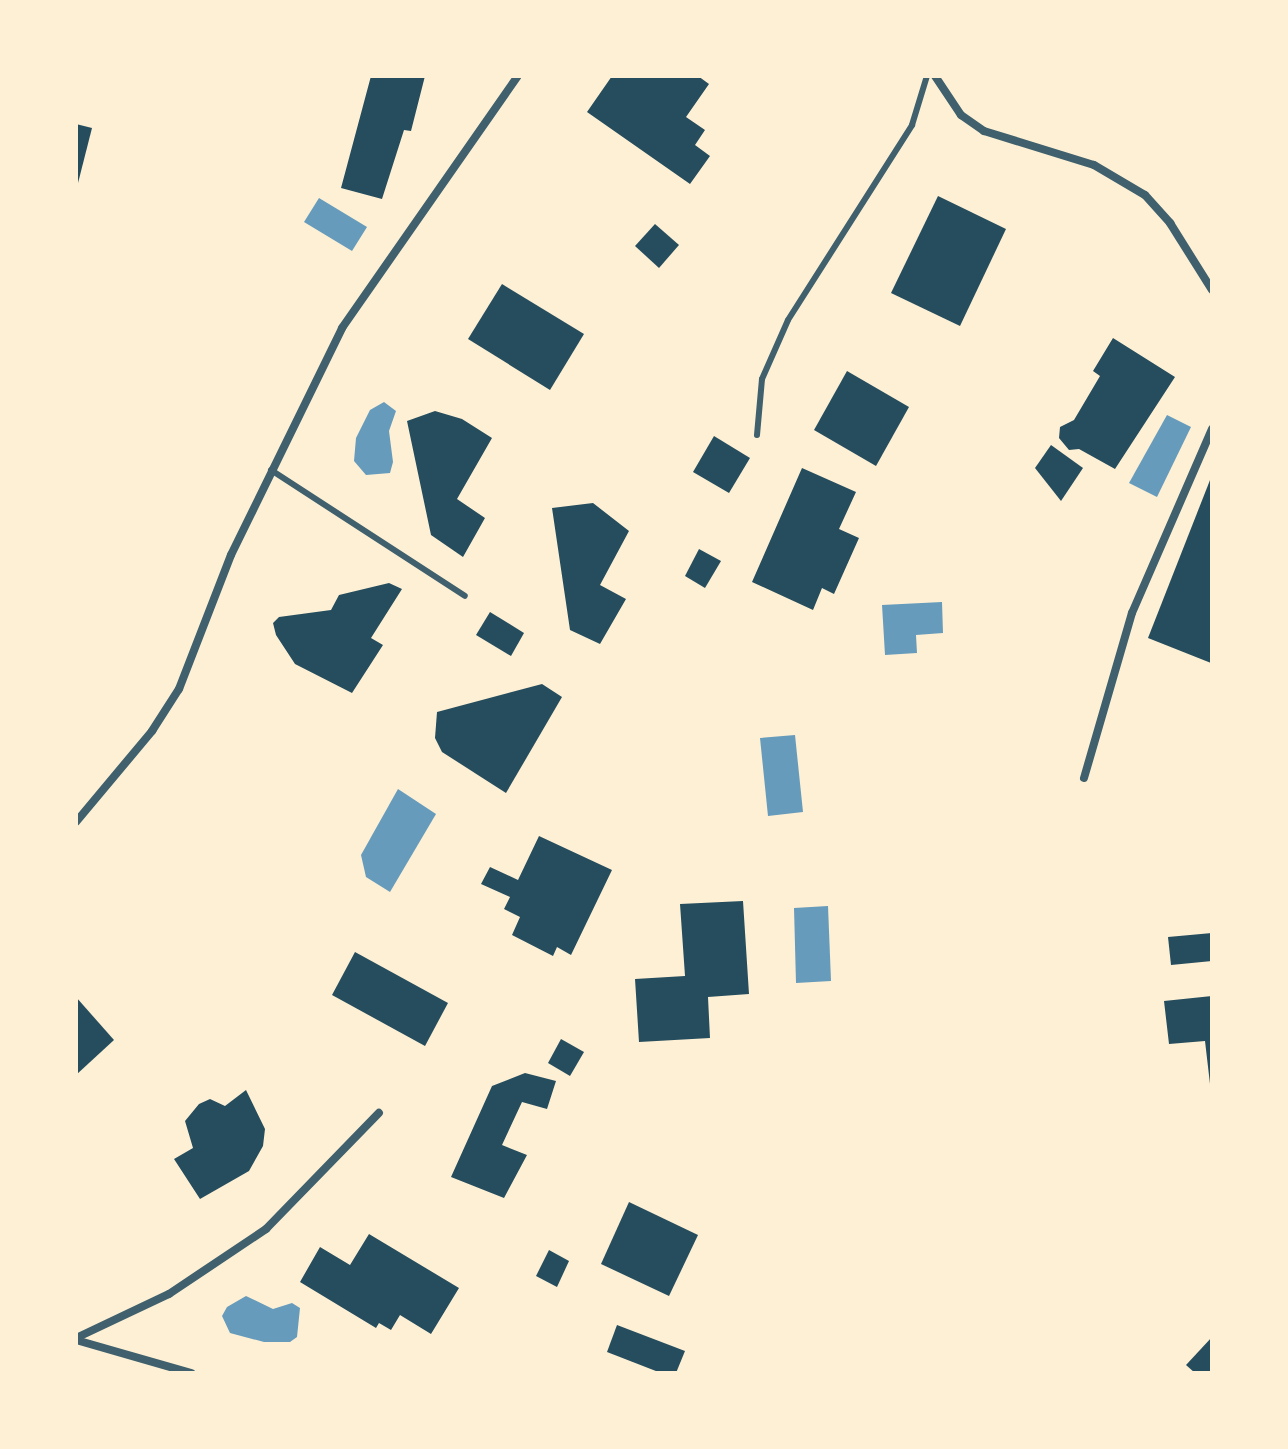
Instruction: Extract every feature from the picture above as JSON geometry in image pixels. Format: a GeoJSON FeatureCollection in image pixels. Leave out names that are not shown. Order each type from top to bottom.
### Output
{"type":"FeatureCollection","features":[{"type":"Feature","properties":{"kind":"street"},"geometry":{"type":"LineString","coordinates":[[76,822],[152,731],[179,689],[231,555],[342,328],[518,76]]}},
{"type":"Feature","properties":{"kind":"street"},"geometry":{"type":"LineString","coordinates":[[935,76],[961,115],[984,131],[1094,165],[1145,195],[1170,223],[1212,290]]}},
{"type":"Feature","properties":{"kind":"street"},"geometry":{"type":"LineString","coordinates":[[1084,778],[1132,613],[1212,429]]}},
{"type":"Feature","properties":{"kind":"street"},"geometry":{"type":"LineString","coordinates":[[76,1339],[169,1294],[266,1229],[379,1113]]}},
{"type":"Feature","properties":{"kind":"street"},"geometry":{"type":"LineString","coordinates":[[76,1339],[191,1373]]}},
{"type":"Feature","properties":{"kind":"lane"},"geometry":{"type":"LineString","coordinates":[[757,435],[762,379],[788,320],[912,125],[927,76]]}},
{"type":"Feature","properties":{"kind":"lane"},"geometry":{"type":"LineString","coordinates":[[271,470],[465,596]]}},
{"type":"Feature","properties":{"kind":"water"},"geometry":{"type":"Polygon","coordinates":[[[319,198],[367,227],[352,251],[304,222],[319,198]]]}},
{"type":"Feature","properties":{"kind":"water"},"geometry":{"type":"Polygon","coordinates":[[[384,402],[396,411],[389,431],[393,462],[390,473],[366,475],[354,461],[356,438],[370,410],[384,402]]]}},
{"type":"Feature","properties":{"kind":"water"},"geometry":{"type":"Polygon","coordinates":[[[1167,415],[1191,427],[1157,497],[1129,483],[1167,415]]]}},
{"type":"Feature","properties":{"kind":"water"},"geometry":{"type":"Polygon","coordinates":[[[942,602],[943,633],[916,635],[917,653],[885,655],[882,605],[942,602]]]}},
{"type":"Feature","properties":{"kind":"water"},"geometry":{"type":"Polygon","coordinates":[[[795,735],[803,812],[768,816],[760,738],[795,735]]]}},
{"type":"Feature","properties":{"kind":"water"},"geometry":{"type":"Polygon","coordinates":[[[398,789],[436,814],[390,892],[366,877],[361,855],[398,789]]]}},
{"type":"Feature","properties":{"kind":"water"},"geometry":{"type":"Polygon","coordinates":[[[828,906],[831,981],[796,983],[794,908],[828,906]]]}},
{"type":"Feature","properties":{"kind":"water"},"geometry":{"type":"Polygon","coordinates":[[[246,1296],[273,1309],[292,1303],[300,1308],[297,1337],[290,1342],[264,1342],[230,1333],[222,1316],[227,1307],[246,1296]]]}},
{"type":"Feature","properties":{"kind":"building"},"geometry":{"type":"Polygon","coordinates":[[[371,76],[425,76],[411,131],[404,130],[382,199],[341,188],[371,76]]]}},
{"type":"Feature","properties":{"kind":"building"},"geometry":{"type":"Polygon","coordinates":[[[612,76],[698,76],[709,84],[686,117],[705,130],[695,145],[710,156],[690,184],[587,112],[612,76]]]}},
{"type":"Feature","properties":{"kind":"building"},"geometry":{"type":"Polygon","coordinates":[[[76,124],[92,128],[77,187],[76,187],[76,124]]]}},
{"type":"Feature","properties":{"kind":"building"},"geometry":{"type":"Polygon","coordinates":[[[938,196],[1006,229],[960,326],[891,293],[938,196]]]}},
{"type":"Feature","properties":{"kind":"building"},"geometry":{"type":"Polygon","coordinates":[[[655,224],[679,245],[659,268],[635,246],[655,224]]]}},
{"type":"Feature","properties":{"kind":"building"},"geometry":{"type":"Polygon","coordinates":[[[502,284],[584,334],[550,390],[468,339],[502,284]]]}},
{"type":"Feature","properties":{"kind":"building"},"geometry":{"type":"Polygon","coordinates":[[[1113,338],[1175,377],[1115,469],[1079,449],[1069,450],[1059,438],[1060,427],[1074,420],[1100,376],[1093,371],[1113,338]]]}},
{"type":"Feature","properties":{"kind":"building"},"geometry":{"type":"Polygon","coordinates":[[[847,371],[909,407],[876,466],[814,430],[847,371]]]}},
{"type":"Feature","properties":{"kind":"building"},"geometry":{"type":"Polygon","coordinates":[[[435,411],[462,419],[492,438],[457,499],[485,518],[463,557],[431,535],[407,421],[435,411]]]}},
{"type":"Feature","properties":{"kind":"building"},"geometry":{"type":"Polygon","coordinates":[[[714,436],[750,458],[729,493],[693,472],[714,436]]]}},
{"type":"Feature","properties":{"kind":"building"},"geometry":{"type":"Polygon","coordinates":[[[1051,445],[1083,468],[1061,501],[1035,468],[1051,445]]]}},
{"type":"Feature","properties":{"kind":"building"},"geometry":{"type":"Polygon","coordinates":[[[802,468],[856,492],[839,529],[859,538],[834,594],[822,588],[813,610],[752,582],[802,468]]]}},
{"type":"Feature","properties":{"kind":"building"},"geometry":{"type":"Polygon","coordinates":[[[1212,475],[1212,659],[1211,663],[1148,638],[1212,475]]]}},
{"type":"Feature","properties":{"kind":"building"},"geometry":{"type":"Polygon","coordinates":[[[593,503],[629,531],[600,585],[626,599],[600,644],[570,630],[552,508],[593,503]]]}},
{"type":"Feature","properties":{"kind":"building"},"geometry":{"type":"Polygon","coordinates":[[[699,549],[721,561],[705,588],[685,576],[699,549]]]}},
{"type":"Feature","properties":{"kind":"building"},"geometry":{"type":"Polygon","coordinates":[[[389,583],[402,589],[371,638],[383,645],[352,693],[295,664],[276,635],[273,623],[279,617],[331,610],[339,595],[389,583]]]}},
{"type":"Feature","properties":{"kind":"building"},"geometry":{"type":"Polygon","coordinates":[[[490,612],[524,633],[511,656],[476,635],[490,612]]]}},
{"type":"Feature","properties":{"kind":"building"},"geometry":{"type":"Polygon","coordinates":[[[542,684],[562,697],[506,793],[442,752],[435,738],[437,712],[542,684]]]}},
{"type":"Feature","properties":{"kind":"building"},"geometry":{"type":"Polygon","coordinates":[[[539,836],[612,870],[571,955],[557,947],[553,956],[512,935],[520,917],[504,909],[510,897],[481,884],[490,867],[518,880],[539,836]]]}},
{"type":"Feature","properties":{"kind":"building"},"geometry":{"type":"Polygon","coordinates":[[[743,901],[749,994],[708,997],[710,1038],[639,1042],[635,979],[685,976],[680,904],[743,901]]]}},
{"type":"Feature","properties":{"kind":"building"},"geometry":{"type":"Polygon","coordinates":[[[1212,933],[1212,961],[1171,965],[1168,937],[1212,933]]]}},
{"type":"Feature","properties":{"kind":"building"},"geometry":{"type":"Polygon","coordinates":[[[355,952],[448,1003],[425,1046],[332,995],[355,952]]]}},
{"type":"Feature","properties":{"kind":"building"},"geometry":{"type":"Polygon","coordinates":[[[1212,996],[1210,1084],[1205,1041],[1169,1044],[1164,1001],[1212,996]]]}},
{"type":"Feature","properties":{"kind":"building"},"geometry":{"type":"Polygon","coordinates":[[[76,997],[114,1040],[76,1075],[76,997]]]}},
{"type":"Feature","properties":{"kind":"building"},"geometry":{"type":"Polygon","coordinates":[[[561,1039],[584,1052],[570,1076],[548,1063],[561,1039]]]}},
{"type":"Feature","properties":{"kind":"building"},"geometry":{"type":"Polygon","coordinates":[[[525,1073],[556,1081],[547,1109],[522,1102],[502,1145],[527,1155],[504,1198],[451,1177],[492,1086],[525,1073]]]}},
{"type":"Feature","properties":{"kind":"building"},"geometry":{"type":"Polygon","coordinates":[[[246,1090],[265,1129],[263,1146],[249,1171],[200,1199],[174,1159],[193,1148],[185,1121],[199,1104],[210,1099],[225,1106],[246,1090]]]}},
{"type":"Feature","properties":{"kind":"building"},"geometry":{"type":"Polygon","coordinates":[[[629,1202],[698,1235],[669,1296],[601,1264],[629,1202]]]}},
{"type":"Feature","properties":{"kind":"building"},"geometry":{"type":"Polygon","coordinates":[[[369,1234],[459,1288],[431,1334],[400,1315],[391,1330],[379,1323],[376,1328],[300,1282],[320,1247],[350,1265],[369,1234]]]}},
{"type":"Feature","properties":{"kind":"building"},"geometry":{"type":"Polygon","coordinates":[[[549,1250],[569,1261],[557,1287],[536,1276],[549,1250]]]}},
{"type":"Feature","properties":{"kind":"building"},"geometry":{"type":"Polygon","coordinates":[[[617,1325],[685,1351],[676,1373],[661,1373],[607,1352],[617,1325]]]}},
{"type":"Feature","properties":{"kind":"building"},"geometry":{"type":"Polygon","coordinates":[[[1212,1337],[1212,1373],[1195,1373],[1186,1365],[1212,1337]]]}}]}
